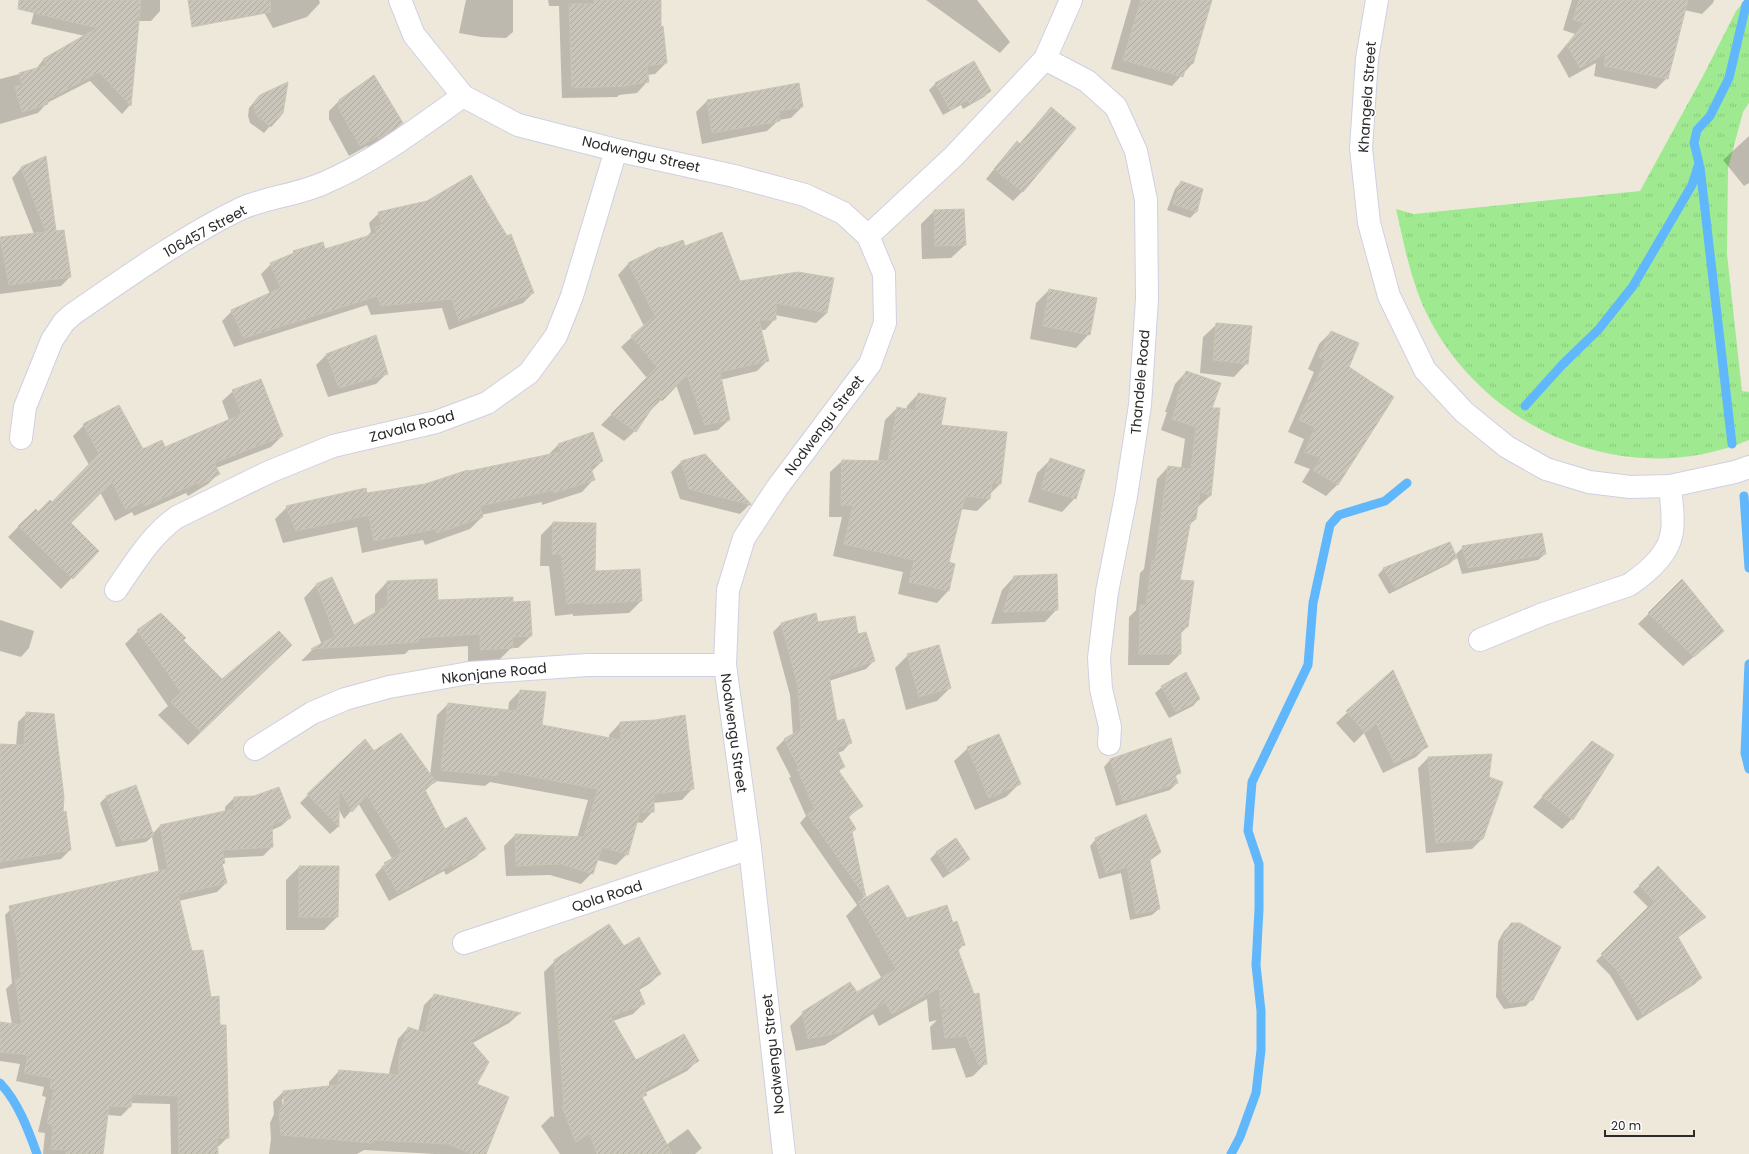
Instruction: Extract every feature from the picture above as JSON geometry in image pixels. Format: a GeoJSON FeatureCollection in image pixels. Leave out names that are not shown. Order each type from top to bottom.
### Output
{"type":"FeatureCollection","features":[{"type":"Feature","properties":{"kind":"street","name":"Nodwengu Street"},"geometry":{"type":"LineString","coordinates":[[400,0],[414,35],[463,96],[518,125],[616,150],[734,176],[806,195],[843,213],[868,236],[884,274],[885,323],[870,364],[777,488],[744,538],[728,590],[725,665],[750,848],[784,1154]]}},
{"type":"Feature","properties":{"kind":"street"},"geometry":{"type":"LineString","coordinates":[[868,236],[953,157],[1045,59],[1071,0]]}},
{"type":"Feature","properties":{"kind":"street","name":"Khangela Street"},"geometry":{"type":"LineString","coordinates":[[1377,0],[1367,59],[1361,148],[1369,223],[1389,296],[1425,370],[1464,412],[1507,447],[1546,469],[1589,482],[1623,486],[1670,486],[1735,472],[1749,467]]}},
{"type":"Feature","properties":{"kind":"street","name":"Thandele Road"},"geometry":{"type":"LineString","coordinates":[[1045,59],[1087,81],[1116,107],[1136,151],[1146,200],[1147,299],[1140,405],[1126,496],[1107,592],[1099,658],[1101,689],[1110,727],[1109,744]]}},
{"type":"Feature","properties":{"kind":"street","name":"106457 Street"},"geometry":{"type":"LineString","coordinates":[[21,438],[25,407],[52,340],[64,322],[73,314],[193,234],[242,208],[323,184],[347,172],[390,148],[463,96]]}},
{"type":"Feature","properties":{"kind":"street","name":"Zavala Road"},"geometry":{"type":"LineString","coordinates":[[116,590],[152,540],[165,525],[177,517],[268,472],[333,446],[436,422],[487,403],[529,373],[556,336],[572,296],[616,150]]}},
{"type":"Feature","properties":{"kind":"street"},"geometry":{"type":"LineString","coordinates":[[1480,640],[1543,614],[1629,585],[1636,581],[1661,557],[1672,535],[1670,486]]}},
{"type":"Feature","properties":{"kind":"street","name":"Nkonjane Road"},"geometry":{"type":"LineString","coordinates":[[255,749],[312,713],[346,699],[390,687],[447,676],[469,673],[587,665],[725,665]]}},
{"type":"Feature","properties":{"kind":"street","name":"Qola Road"},"geometry":{"type":"LineString","coordinates":[[464,943],[750,848]]}},
{"type":"Feature","properties":{"kind":"green space"},"geometry":{"type":"Polygon","coordinates":[[[1745,0],[1749,0],[1749,103],[1743,112],[1728,168],[1727,254],[1742,391],[1749,392],[1749,440],[1704,454],[1658,458],[1612,454],[1569,442],[1528,422],[1491,396],[1458,363],[1432,324],[1419,296],[1406,253],[1396,209],[1414,214],[1640,191],[1703,76],[1736,11],[1745,0]]]}},
{"type":"Feature","properties":{"kind":"building"},"geometry":{"type":"Polygon","coordinates":[[[19,0],[141,0],[131,106],[99,72],[47,100],[48,104],[22,112],[15,87],[22,85],[19,73],[47,65],[43,59],[97,28],[18,9],[19,0]]]}},
{"type":"Feature","properties":{"kind":"building"},"geometry":{"type":"Polygon","coordinates":[[[188,0],[270,0],[271,12],[192,27],[188,0]]]}},
{"type":"Feature","properties":{"kind":"building"},"geometry":{"type":"Polygon","coordinates":[[[594,0],[661,0],[661,27],[663,26],[667,63],[647,66],[649,82],[629,86],[572,88],[569,4],[594,4],[594,0]]]}},
{"type":"Feature","properties":{"kind":"building"},"geometry":{"type":"Polygon","coordinates":[[[1141,0],[1212,0],[1193,64],[1187,62],[1183,77],[1123,60],[1141,0]]]}},
{"type":"Feature","properties":{"kind":"building"},"geometry":{"type":"Polygon","coordinates":[[[1579,0],[1688,0],[1668,79],[1604,66],[1606,53],[1580,68],[1567,45],[1584,23],[1573,20],[1579,0]]]}},
{"type":"Feature","properties":{"kind":"building"},"geometry":{"type":"Polygon","coordinates":[[[974,61],[991,91],[970,104],[967,100],[950,110],[935,83],[974,61]]]}},
{"type":"Feature","properties":{"kind":"building"},"geometry":{"type":"Polygon","coordinates":[[[374,75],[403,123],[379,139],[378,136],[360,146],[339,109],[339,100],[374,75]]]}},
{"type":"Feature","properties":{"kind":"building"},"geometry":{"type":"Polygon","coordinates":[[[288,82],[283,113],[271,127],[257,116],[254,109],[255,101],[260,95],[288,82]]]}},
{"type":"Feature","properties":{"kind":"building"},"geometry":{"type":"Polygon","coordinates":[[[799,83],[803,107],[779,111],[780,121],[712,133],[707,100],[799,83]]]}},
{"type":"Feature","properties":{"kind":"building"},"geometry":{"type":"Polygon","coordinates":[[[1051,107],[1076,128],[1023,192],[994,169],[1017,141],[1020,144],[1051,107]]]}},
{"type":"Feature","properties":{"kind":"building"},"geometry":{"type":"Polygon","coordinates":[[[46,156],[56,231],[64,230],[71,277],[9,285],[0,237],[46,232],[21,167],[46,156]]]}},
{"type":"Feature","properties":{"kind":"building"},"geometry":{"type":"Polygon","coordinates":[[[471,175],[507,236],[511,234],[534,293],[459,321],[452,299],[381,306],[377,296],[244,338],[231,310],[281,288],[270,263],[294,253],[293,251],[323,242],[325,249],[377,233],[375,227],[382,225],[378,212],[427,201],[471,175]]]}},
{"type":"Feature","properties":{"kind":"building"},"geometry":{"type":"Polygon","coordinates":[[[1181,181],[1203,189],[1197,212],[1173,204],[1181,181]]]}},
{"type":"Feature","properties":{"kind":"building"},"geometry":{"type":"Polygon","coordinates":[[[964,209],[966,245],[935,246],[934,210],[964,209]]]}},
{"type":"Feature","properties":{"kind":"building"},"geometry":{"type":"Polygon","coordinates":[[[722,232],[740,281],[798,272],[834,278],[827,313],[776,303],[776,320],[759,320],[769,361],[720,372],[730,420],[705,425],[687,375],[662,401],[660,396],[636,432],[611,414],[657,367],[631,336],[655,316],[628,263],[660,247],[661,248],[683,240],[685,246],[722,232]]]}},
{"type":"Feature","properties":{"kind":"building"},"geometry":{"type":"Polygon","coordinates":[[[1049,289],[1097,298],[1090,335],[1043,326],[1049,289]]]}},
{"type":"Feature","properties":{"kind":"building"},"geometry":{"type":"Polygon","coordinates":[[[1216,323],[1252,326],[1248,364],[1213,360],[1216,323]]]}},
{"type":"Feature","properties":{"kind":"building"},"geometry":{"type":"Polygon","coordinates":[[[1331,331],[1359,343],[1349,367],[1394,397],[1338,485],[1313,470],[1321,458],[1305,452],[1315,427],[1299,420],[1325,360],[1319,357],[1331,331]]]}},
{"type":"Feature","properties":{"kind":"building"},"geometry":{"type":"Polygon","coordinates":[[[376,335],[388,374],[339,388],[326,354],[376,335]]]}},
{"type":"Feature","properties":{"kind":"building"},"geometry":{"type":"Polygon","coordinates":[[[1186,371],[1221,383],[1212,408],[1220,408],[1211,496],[1200,492],[1196,519],[1191,519],[1180,580],[1194,581],[1188,627],[1181,627],[1181,654],[1139,654],[1140,605],[1146,605],[1152,561],[1155,561],[1168,466],[1191,469],[1196,427],[1172,419],[1178,401],[1176,400],[1186,371]]]}},
{"type":"Feature","properties":{"kind":"building"},"geometry":{"type":"Polygon","coordinates":[[[261,379],[283,436],[214,463],[220,474],[199,486],[197,483],[145,506],[143,502],[126,510],[112,482],[71,523],[99,551],[73,579],[18,526],[36,509],[38,512],[50,500],[52,502],[99,454],[83,424],[119,405],[143,449],[162,440],[165,447],[242,414],[232,390],[261,379]]]}},
{"type":"Feature","properties":{"kind":"building"},"geometry":{"type":"Polygon","coordinates":[[[918,393],[946,398],[941,425],[1007,432],[1001,484],[992,482],[990,499],[965,496],[949,562],[955,564],[949,591],[909,582],[914,560],[844,544],[853,505],[841,505],[842,460],[888,461],[897,407],[915,411],[918,393]]]}},
{"type":"Feature","properties":{"kind":"building"},"geometry":{"type":"Polygon","coordinates":[[[593,432],[603,461],[590,466],[595,480],[554,493],[554,490],[480,506],[483,517],[437,533],[435,529],[374,541],[369,515],[296,531],[286,506],[366,488],[367,493],[425,484],[468,470],[561,452],[558,444],[593,432]]]}},
{"type":"Feature","properties":{"kind":"building"},"geometry":{"type":"Polygon","coordinates":[[[705,454],[751,505],[689,489],[681,461],[705,454]]]}},
{"type":"Feature","properties":{"kind":"building"},"geometry":{"type":"Polygon","coordinates":[[[1050,458],[1085,470],[1076,499],[1041,489],[1050,458]]]}},
{"type":"Feature","properties":{"kind":"building"},"geometry":{"type":"Polygon","coordinates":[[[553,522],[596,523],[595,571],[640,569],[642,601],[585,604],[585,602],[567,604],[561,554],[552,554],[553,522]]]}},
{"type":"Feature","properties":{"kind":"building"},"geometry":{"type":"Polygon","coordinates":[[[1542,533],[1546,554],[1468,568],[1462,546],[1542,533]]]}},
{"type":"Feature","properties":{"kind":"building"},"geometry":{"type":"Polygon","coordinates":[[[1450,542],[1457,558],[1395,588],[1383,568],[1450,542]]]}},
{"type":"Feature","properties":{"kind":"building"},"geometry":{"type":"Polygon","coordinates":[[[1057,574],[1058,610],[1003,612],[1014,576],[1057,574]]]}},
{"type":"Feature","properties":{"kind":"building"},"geometry":{"type":"Polygon","coordinates":[[[332,577],[354,625],[388,605],[387,581],[437,579],[438,600],[513,597],[513,602],[530,601],[532,636],[512,637],[513,648],[480,650],[480,634],[418,638],[418,642],[311,649],[335,636],[316,584],[332,577]]]}},
{"type":"Feature","properties":{"kind":"building"},"geometry":{"type":"Polygon","coordinates":[[[1682,579],[1724,631],[1694,657],[1648,613],[1682,579]]]}},
{"type":"Feature","properties":{"kind":"building"},"geometry":{"type":"Polygon","coordinates":[[[161,613],[186,638],[183,640],[222,679],[279,631],[292,645],[201,732],[171,702],[181,692],[137,630],[161,613]]]}},
{"type":"Feature","properties":{"kind":"building"},"geometry":{"type":"Polygon","coordinates":[[[816,613],[818,622],[855,616],[858,634],[866,632],[875,661],[829,676],[837,721],[844,719],[852,743],[836,748],[845,767],[838,770],[863,806],[848,816],[856,829],[852,832],[866,898],[807,814],[815,809],[797,769],[799,768],[784,739],[801,729],[798,686],[781,623],[816,613]]]}},
{"type":"Feature","properties":{"kind":"building"},"geometry":{"type":"Polygon","coordinates":[[[939,645],[951,688],[919,697],[907,654],[939,645]]]}},
{"type":"Feature","properties":{"kind":"building"},"geometry":{"type":"Polygon","coordinates":[[[1393,670],[1428,747],[1394,763],[1376,723],[1365,733],[1346,711],[1393,670]]]}},
{"type":"Feature","properties":{"kind":"building"},"geometry":{"type":"Polygon","coordinates":[[[1186,672],[1200,699],[1176,712],[1161,686],[1186,672]]]}},
{"type":"Feature","properties":{"kind":"building"},"geometry":{"type":"Polygon","coordinates":[[[520,690],[546,692],[542,725],[621,740],[620,722],[655,720],[685,715],[694,789],[654,794],[654,812],[640,812],[628,855],[602,847],[593,874],[561,864],[516,866],[515,834],[584,837],[598,789],[498,770],[498,776],[441,770],[448,703],[517,711],[520,690]]]}},
{"type":"Feature","properties":{"kind":"building"},"geometry":{"type":"Polygon","coordinates":[[[26,712],[54,714],[64,797],[63,812],[66,811],[71,850],[0,862],[0,744],[24,745],[26,712]]]}},
{"type":"Feature","properties":{"kind":"building"},"geometry":{"type":"Polygon","coordinates":[[[401,733],[436,782],[424,788],[445,829],[466,817],[486,849],[454,867],[452,864],[398,893],[382,866],[387,866],[384,863],[402,853],[367,795],[352,812],[339,788],[339,827],[307,794],[365,739],[374,751],[401,733]]]}},
{"type":"Feature","properties":{"kind":"building"},"geometry":{"type":"Polygon","coordinates":[[[999,734],[1021,784],[989,798],[967,747],[999,734]]]}},
{"type":"Feature","properties":{"kind":"building"},"geometry":{"type":"Polygon","coordinates":[[[1171,738],[1181,773],[1175,775],[1178,783],[1123,801],[1110,759],[1171,738]]]}},
{"type":"Feature","properties":{"kind":"building"},"geometry":{"type":"Polygon","coordinates":[[[1592,741],[1614,755],[1573,820],[1542,796],[1592,741]]]}},
{"type":"Feature","properties":{"kind":"building"},"geometry":{"type":"Polygon","coordinates":[[[1492,754],[1489,777],[1503,782],[1483,839],[1436,843],[1428,757],[1492,754]]]}},
{"type":"Feature","properties":{"kind":"building"},"geometry":{"type":"Polygon","coordinates":[[[136,785],[154,836],[122,841],[106,796],[136,785]]]}},
{"type":"Feature","properties":{"kind":"building"},"geometry":{"type":"Polygon","coordinates":[[[279,787],[291,818],[272,825],[273,847],[222,850],[225,863],[222,864],[227,883],[178,894],[192,951],[203,950],[211,997],[219,996],[220,1025],[226,1025],[229,1138],[217,1138],[218,1154],[179,1154],[178,1096],[132,1094],[131,1107],[109,1106],[103,1154],[66,1154],[66,1150],[51,1149],[53,1125],[47,1123],[54,1089],[50,1088],[52,1078],[24,1073],[28,1055],[0,1052],[0,1022],[22,1025],[15,979],[21,978],[17,939],[9,906],[168,869],[160,825],[234,809],[234,797],[254,796],[279,787]]]}},
{"type":"Feature","properties":{"kind":"building"},"geometry":{"type":"Polygon","coordinates":[[[1146,814],[1161,852],[1150,860],[1160,909],[1136,914],[1127,867],[1106,873],[1095,838],[1146,814]]]}},
{"type":"Feature","properties":{"kind":"building"},"geometry":{"type":"Polygon","coordinates":[[[956,838],[970,859],[950,873],[936,852],[956,838]]]}},
{"type":"Feature","properties":{"kind":"building"},"geometry":{"type":"Polygon","coordinates":[[[299,866],[339,866],[338,917],[299,917],[299,866]]]}},
{"type":"Feature","properties":{"kind":"building"},"geometry":{"type":"Polygon","coordinates":[[[1658,866],[1706,917],[1678,937],[1702,978],[1643,1015],[1616,969],[1601,954],[1654,901],[1639,885],[1658,866]]]}},
{"type":"Feature","properties":{"kind":"building"},"geometry":{"type":"Polygon","coordinates":[[[888,885],[907,918],[947,905],[953,923],[957,921],[965,945],[957,947],[974,994],[979,993],[987,1064],[979,1066],[967,1036],[945,1038],[942,1014],[954,1007],[941,1010],[939,988],[892,1014],[885,1002],[838,1033],[808,1039],[802,1012],[850,982],[857,992],[896,969],[858,902],[888,885]]]}},
{"type":"Feature","properties":{"kind":"building"},"geometry":{"type":"Polygon","coordinates":[[[1511,923],[1520,923],[1561,947],[1533,1000],[1510,1003],[1502,990],[1504,935],[1511,923]]]}},
{"type":"Feature","properties":{"kind":"building"},"geometry":{"type":"Polygon","coordinates":[[[609,924],[624,946],[639,937],[661,974],[638,987],[645,1004],[611,1016],[636,1060],[684,1034],[699,1061],[644,1090],[647,1095],[642,1097],[672,1154],[597,1154],[589,1133],[576,1142],[562,1107],[564,1107],[554,960],[609,924]]]}},
{"type":"Feature","properties":{"kind":"building"},"geometry":{"type":"Polygon","coordinates":[[[434,994],[521,1013],[470,1040],[489,1062],[477,1084],[509,1097],[486,1154],[473,1154],[448,1144],[373,1140],[372,1143],[281,1135],[279,1112],[284,1102],[283,1091],[338,1085],[339,1070],[399,1075],[399,1057],[408,1027],[425,1033],[434,994]]]}},
{"type":"Feature","properties":{"kind":"waterway"},"geometry":{"type":"LineString","coordinates":[[1525,406],[1562,365],[1599,329],[1633,286],[1692,185],[1699,163],[1694,143],[1697,130],[1710,116],[1729,78],[1746,5],[1749,2]]}},
{"type":"Feature","properties":{"kind":"waterway"},"geometry":{"type":"LineString","coordinates":[[1700,167],[1732,444]]}},
{"type":"Feature","properties":{"kind":"waterway"},"geometry":{"type":"LineString","coordinates":[[1231,1154],[1240,1137],[1256,1093],[1261,1050],[1261,1011],[1256,965],[1259,909],[1259,864],[1248,831],[1252,782],[1308,665],[1313,603],[1330,525],[1339,515],[1385,501],[1407,483]]}},
{"type":"Feature","properties":{"kind":"waterway"},"geometry":{"type":"LineString","coordinates":[[1744,496],[1749,568]]}},
{"type":"Feature","properties":{"kind":"waterway"},"geometry":{"type":"LineString","coordinates":[[1749,664],[1745,753],[1749,769]]}},
{"type":"Feature","properties":{"kind":"waterway"},"geometry":{"type":"LineString","coordinates":[[0,1083],[17,1107],[37,1154]]}}]}
